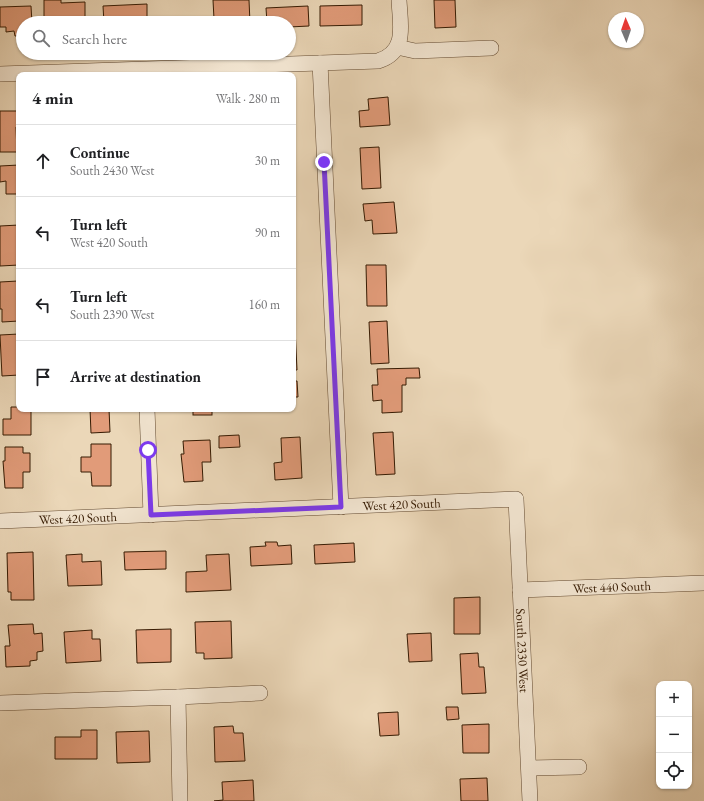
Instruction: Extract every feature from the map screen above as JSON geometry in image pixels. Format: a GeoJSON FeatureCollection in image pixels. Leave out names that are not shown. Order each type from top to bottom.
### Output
{"type":"FeatureCollection","features":[{"type":"Feature","properties":{"kind":"street"},"geometry":{"type":"LineString","coordinates":[[58,72],[378,61],[386,58],[394,52],[397,47],[400,36],[399,0]]}},
{"type":"Feature","properties":{"kind":"street"},"geometry":{"type":"LineString","coordinates":[[397,47],[415,51],[491,48]]}},
{"type":"Feature","properties":{"kind":"street"},"geometry":{"type":"LineString","coordinates":[[320,63],[341,507]]}},
{"type":"Feature","properties":{"kind":"street"},"geometry":{"type":"LineString","coordinates":[[0,74],[16,73]]}},
{"type":"Feature","properties":{"kind":"street"},"geometry":{"type":"LineString","coordinates":[[147,412],[151,515]]}},
{"type":"Feature","properties":{"kind":"street","name":"West 420 South"},"geometry":{"type":"LineString","coordinates":[[0,521],[516,499]]}},
{"type":"Feature","properties":{"kind":"street","name":"South 2330 West"},"geometry":{"type":"LineString","coordinates":[[516,499],[530,801]]}},
{"type":"Feature","properties":{"kind":"street","name":"West 440 South"},"geometry":{"type":"LineString","coordinates":[[520,590],[704,583]]}},
{"type":"Feature","properties":{"kind":"street"},"geometry":{"type":"LineString","coordinates":[[0,703],[260,693]]}},
{"type":"Feature","properties":{"kind":"street"},"geometry":{"type":"LineString","coordinates":[[178,697],[180,801]]}},
{"type":"Feature","properties":{"kind":"street"},"geometry":{"type":"LineString","coordinates":[[529,768],[579,767]]}},
{"type":"Feature","properties":{"kind":"building"},"geometry":{"type":"Polygon","coordinates":[[[44,0],[61,0],[61,3],[85,2],[85,16],[44,16],[44,0]]]}},
{"type":"Feature","properties":{"kind":"building"},"geometry":{"type":"Polygon","coordinates":[[[213,0],[249,0],[250,16],[214,16],[213,0]]]}},
{"type":"Feature","properties":{"kind":"building"},"geometry":{"type":"Polygon","coordinates":[[[434,0],[455,0],[456,27],[435,28],[434,0]]]}},
{"type":"Feature","properties":{"kind":"building"},"geometry":{"type":"Polygon","coordinates":[[[147,4],[147,16],[104,16],[103,6],[147,4]]]}},
{"type":"Feature","properties":{"kind":"building"},"geometry":{"type":"Polygon","coordinates":[[[362,5],[362,25],[320,26],[320,6],[362,5]]]}},
{"type":"Feature","properties":{"kind":"building"},"geometry":{"type":"Polygon","coordinates":[[[31,6],[32,16],[16,16],[16,36],[14,31],[6,32],[6,27],[0,27],[0,7],[31,6]]]}},
{"type":"Feature","properties":{"kind":"building"},"geometry":{"type":"Polygon","coordinates":[[[308,6],[309,26],[296,27],[296,16],[267,16],[266,8],[308,6]]]}},
{"type":"Feature","properties":{"kind":"building"},"geometry":{"type":"Polygon","coordinates":[[[388,97],[390,125],[360,127],[359,111],[369,110],[368,99],[388,97]]]}},
{"type":"Feature","properties":{"kind":"building"},"geometry":{"type":"Polygon","coordinates":[[[0,111],[16,111],[16,152],[0,152],[0,111]]]}},
{"type":"Feature","properties":{"kind":"building"},"geometry":{"type":"Polygon","coordinates":[[[379,147],[381,188],[362,189],[360,148],[379,147]]]}},
{"type":"Feature","properties":{"kind":"building"},"geometry":{"type":"Polygon","coordinates":[[[16,165],[16,194],[6,194],[6,181],[0,182],[0,166],[16,165]]]}},
{"type":"Feature","properties":{"kind":"building"},"geometry":{"type":"Polygon","coordinates":[[[394,202],[397,233],[373,234],[372,220],[365,221],[363,204],[394,202]]]}},
{"type":"Feature","properties":{"kind":"building"},"geometry":{"type":"Polygon","coordinates":[[[16,225],[16,265],[0,266],[0,226],[16,225]]]}},
{"type":"Feature","properties":{"kind":"building"},"geometry":{"type":"Polygon","coordinates":[[[366,265],[386,265],[387,306],[367,306],[366,265]]]}},
{"type":"Feature","properties":{"kind":"building"},"geometry":{"type":"Polygon","coordinates":[[[16,281],[16,321],[2,322],[2,309],[0,309],[0,282],[16,281]]]}},
{"type":"Feature","properties":{"kind":"building"},"geometry":{"type":"Polygon","coordinates":[[[387,321],[389,363],[371,364],[369,322],[387,321]]]}},
{"type":"Feature","properties":{"kind":"building"},"geometry":{"type":"Polygon","coordinates":[[[16,334],[16,375],[2,376],[0,335],[16,334]]]}},
{"type":"Feature","properties":{"kind":"building"},"geometry":{"type":"Polygon","coordinates":[[[296,349],[297,370],[296,370],[296,349]]]}},
{"type":"Feature","properties":{"kind":"building"},"geometry":{"type":"Polygon","coordinates":[[[419,368],[420,378],[406,378],[406,385],[402,385],[402,412],[382,413],[382,400],[373,401],[372,385],[378,385],[377,369],[419,368]]]}},
{"type":"Feature","properties":{"kind":"building"},"geometry":{"type":"Polygon","coordinates":[[[296,381],[297,381],[298,397],[296,397],[296,381]]]}},
{"type":"Feature","properties":{"kind":"building"},"geometry":{"type":"Polygon","coordinates":[[[11,407],[16,407],[16,412],[31,412],[31,435],[3,435],[3,419],[11,419],[11,407]]]}},
{"type":"Feature","properties":{"kind":"building"},"geometry":{"type":"Polygon","coordinates":[[[90,412],[109,412],[110,432],[91,433],[90,412]]]}},
{"type":"Feature","properties":{"kind":"building"},"geometry":{"type":"Polygon","coordinates":[[[193,412],[212,412],[212,415],[193,415],[193,412]]]}},
{"type":"Feature","properties":{"kind":"building"},"geometry":{"type":"Polygon","coordinates":[[[393,432],[395,474],[376,475],[373,433],[393,432]]]}},
{"type":"Feature","properties":{"kind":"building"},"geometry":{"type":"Polygon","coordinates":[[[239,435],[240,447],[219,448],[219,436],[239,435]]]}},
{"type":"Feature","properties":{"kind":"building"},"geometry":{"type":"Polygon","coordinates":[[[300,437],[302,478],[275,480],[274,463],[282,462],[281,438],[300,437]]]}},
{"type":"Feature","properties":{"kind":"building"},"geometry":{"type":"Polygon","coordinates":[[[210,440],[211,462],[202,462],[203,481],[184,482],[181,454],[184,454],[183,441],[210,440]]]}},
{"type":"Feature","properties":{"kind":"building"},"geometry":{"type":"Polygon","coordinates":[[[91,444],[111,444],[111,486],[92,486],[91,472],[81,472],[81,457],[91,457],[91,444]]]}},
{"type":"Feature","properties":{"kind":"building"},"geometry":{"type":"Polygon","coordinates":[[[5,447],[23,447],[23,453],[30,453],[30,472],[23,472],[23,488],[5,488],[3,461],[5,461],[5,447]]]}},
{"type":"Feature","properties":{"kind":"building"},"geometry":{"type":"Polygon","coordinates":[[[265,542],[277,542],[278,546],[291,545],[292,564],[251,566],[250,547],[266,546],[265,542]]]}},
{"type":"Feature","properties":{"kind":"building"},"geometry":{"type":"Polygon","coordinates":[[[354,543],[355,562],[315,564],[314,545],[354,543]]]}},
{"type":"Feature","properties":{"kind":"building"},"geometry":{"type":"Polygon","coordinates":[[[166,551],[166,569],[125,570],[124,552],[166,551]]]}},
{"type":"Feature","properties":{"kind":"building"},"geometry":{"type":"Polygon","coordinates":[[[33,552],[34,600],[11,600],[11,592],[8,592],[7,553],[33,552]]]}},
{"type":"Feature","properties":{"kind":"building"},"geometry":{"type":"Polygon","coordinates":[[[82,554],[82,562],[101,561],[102,585],[68,586],[66,555],[82,554]]]}},
{"type":"Feature","properties":{"kind":"building"},"geometry":{"type":"Polygon","coordinates":[[[229,554],[231,590],[186,592],[186,572],[207,571],[206,555],[229,554]]]}},
{"type":"Feature","properties":{"kind":"building"},"geometry":{"type":"Polygon","coordinates":[[[480,597],[480,634],[454,634],[454,598],[480,597]]]}},
{"type":"Feature","properties":{"kind":"building"},"geometry":{"type":"Polygon","coordinates":[[[231,621],[232,658],[204,659],[204,653],[196,653],[195,622],[231,621]]]}},
{"type":"Feature","properties":{"kind":"building"},"geometry":{"type":"Polygon","coordinates":[[[33,624],[34,634],[42,633],[43,651],[37,652],[37,660],[30,661],[30,666],[6,667],[5,646],[10,646],[8,625],[33,624]]]}},
{"type":"Feature","properties":{"kind":"building"},"geometry":{"type":"Polygon","coordinates":[[[171,629],[171,662],[137,663],[136,630],[171,629]]]}},
{"type":"Feature","properties":{"kind":"building"},"geometry":{"type":"Polygon","coordinates":[[[92,630],[92,639],[100,639],[101,661],[66,663],[64,632],[92,630]]]}},
{"type":"Feature","properties":{"kind":"building"},"geometry":{"type":"Polygon","coordinates":[[[431,633],[432,661],[409,662],[407,634],[431,633]]]}},
{"type":"Feature","properties":{"kind":"building"},"geometry":{"type":"Polygon","coordinates":[[[478,653],[479,667],[484,667],[486,693],[462,694],[460,654],[478,653]]]}},
{"type":"Feature","properties":{"kind":"building"},"geometry":{"type":"Polygon","coordinates":[[[446,707],[458,707],[459,719],[447,720],[446,707]]]}},
{"type":"Feature","properties":{"kind":"building"},"geometry":{"type":"Polygon","coordinates":[[[398,712],[399,735],[380,736],[378,713],[398,712]]]}},
{"type":"Feature","properties":{"kind":"building"},"geometry":{"type":"Polygon","coordinates":[[[489,724],[489,753],[463,753],[462,725],[489,724]]]}},
{"type":"Feature","properties":{"kind":"building"},"geometry":{"type":"Polygon","coordinates":[[[233,726],[234,733],[243,733],[245,761],[215,762],[214,727],[233,726]]]}},
{"type":"Feature","properties":{"kind":"building"},"geometry":{"type":"Polygon","coordinates":[[[81,730],[97,730],[97,759],[55,759],[55,737],[81,737],[81,730]]]}},
{"type":"Feature","properties":{"kind":"building"},"geometry":{"type":"Polygon","coordinates":[[[149,731],[150,762],[117,763],[116,732],[149,731]]]}},
{"type":"Feature","properties":{"kind":"building"},"geometry":{"type":"Polygon","coordinates":[[[487,778],[488,801],[461,801],[460,779],[487,778]]]}},
{"type":"Feature","properties":{"kind":"building"},"geometry":{"type":"Polygon","coordinates":[[[253,780],[254,801],[214,801],[223,800],[222,782],[253,780]]]}},
{"type":"Feature","properties":{"kind":"route"},"geometry":{"type":"LineString","coordinates":[[148,450],[151,515],[341,507],[324,162]]}}]}
